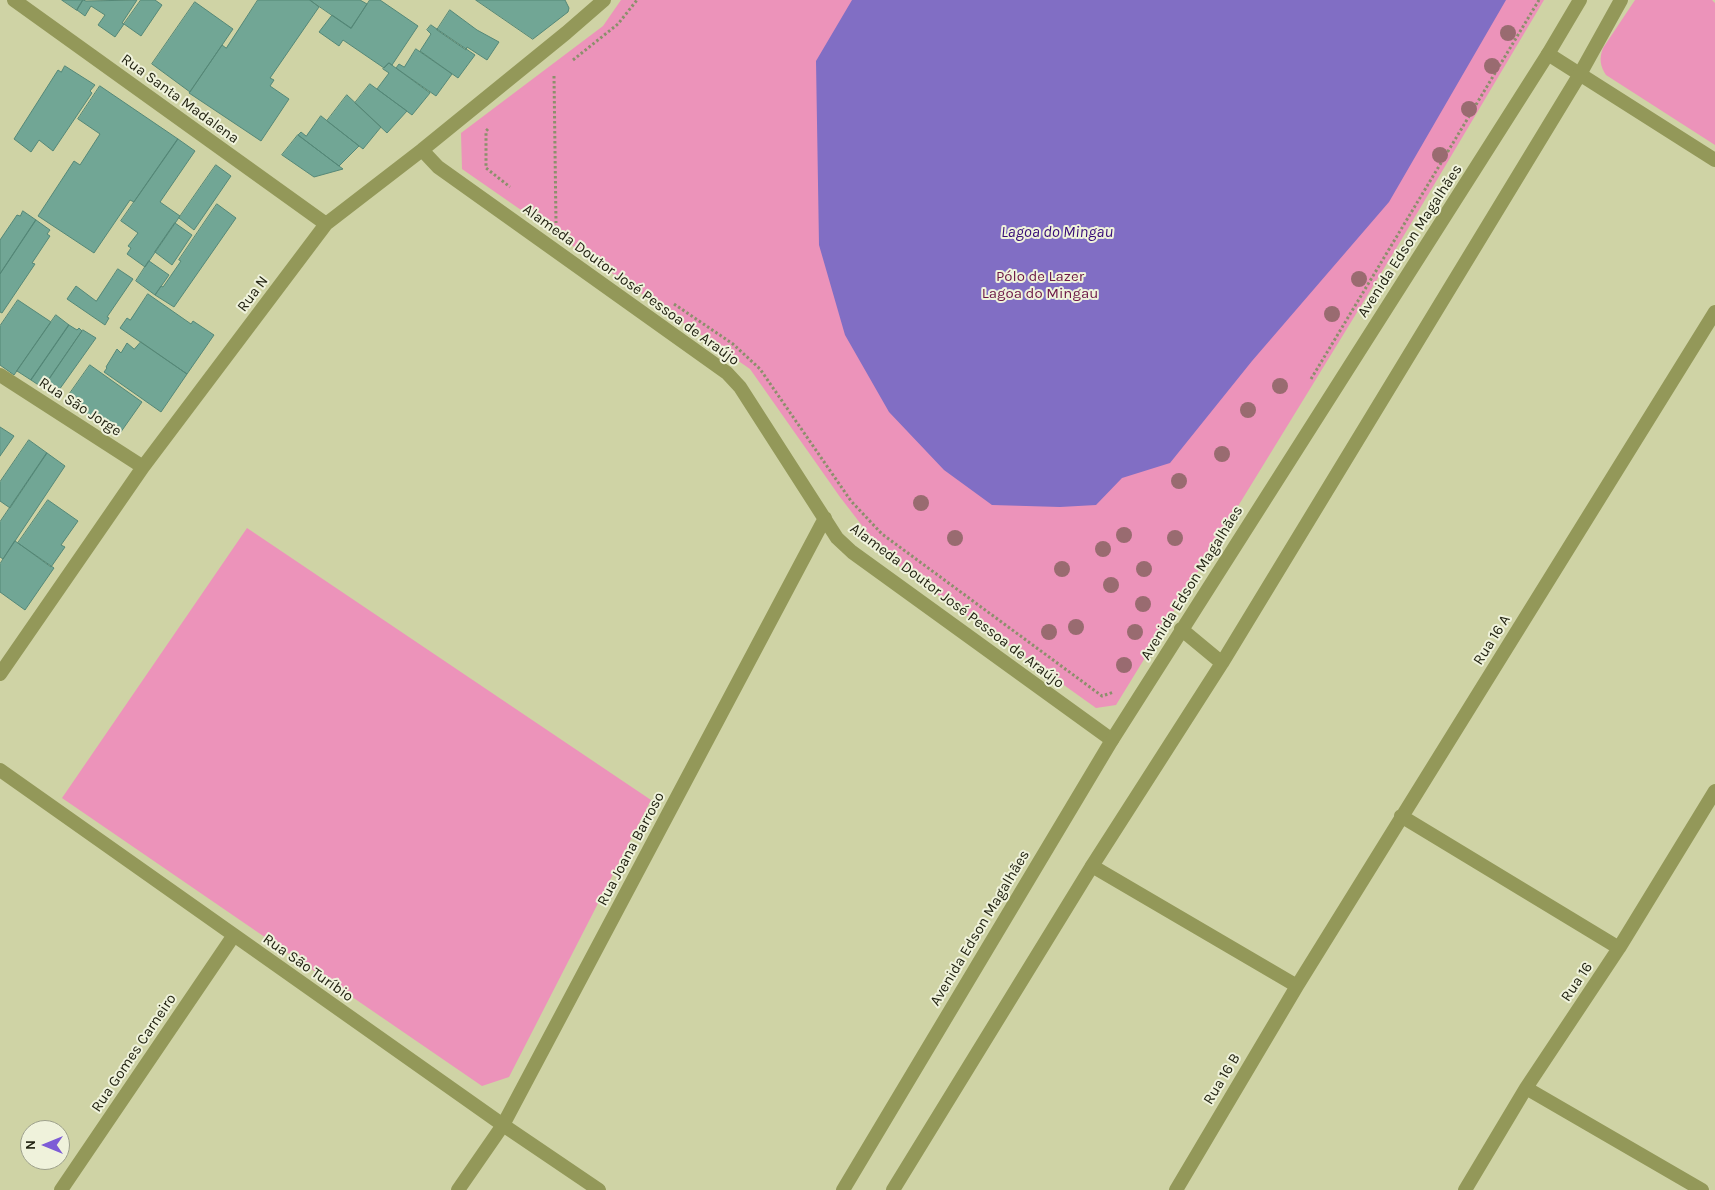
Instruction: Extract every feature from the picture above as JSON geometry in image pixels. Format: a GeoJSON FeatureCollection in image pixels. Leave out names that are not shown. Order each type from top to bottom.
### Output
{"type":"FeatureCollection","features":[{"type":"Feature","properties":{"kind":"street","name":"Rua Santa Madalena"},"geometry":{"type":"LineString","coordinates":[[14,0],[326,224]]}},
{"type":"Feature","properties":{"kind":"street","name":"Rua N"},"geometry":{"type":"LineString","coordinates":[[0,674],[143,467],[326,224],[422,150],[603,0]]}},
{"type":"Feature","properties":{"kind":"street","name":"Avenida Edson Magalhães"},"geometry":{"type":"LineString","coordinates":[[843,1190],[1112,740],[1548,54],[1580,0]]}},
{"type":"Feature","properties":{"kind":"street"},"geometry":{"type":"LineString","coordinates":[[893,1190],[1092,866],[1222,663],[1580,74],[1620,0]]}},
{"type":"Feature","properties":{"kind":"street"},"geometry":{"type":"LineString","coordinates":[[1548,54],[1715,160]]}},
{"type":"Feature","properties":{"kind":"street","name":"Alameda Doutor José Pessoa de Araújo"},"geometry":{"type":"LineString","coordinates":[[422,150],[438,167],[727,373],[740,387],[837,538],[852,552],[1112,740]]}},
{"type":"Feature","properties":{"kind":"street","name":"Rua 16 A"},"geometry":{"type":"LineString","coordinates":[[1297,986],[1715,312]]}},
{"type":"Feature","properties":{"kind":"street","name":"Rua São Jorge"},"geometry":{"type":"LineString","coordinates":[[0,374],[143,467]]}},
{"type":"Feature","properties":{"kind":"street","name":"Rua Joana Barroso"},"geometry":{"type":"LineString","coordinates":[[458,1190],[503,1125],[824,518]]}},
{"type":"Feature","properties":{"kind":"street"},"geometry":{"type":"LineString","coordinates":[[1181,629],[1222,663]]}},
{"type":"Feature","properties":{"kind":"street","name":"Rua São Turíbio"},"geometry":{"type":"LineString","coordinates":[[0,770],[503,1125],[599,1190]]}},
{"type":"Feature","properties":{"kind":"street","name":"Rua 16"},"geometry":{"type":"LineString","coordinates":[[1465,1190],[1526,1088],[1619,948],[1715,791]]}},
{"type":"Feature","properties":{"kind":"street"},"geometry":{"type":"LineString","coordinates":[[1401,816],[1619,948]]}},
{"type":"Feature","properties":{"kind":"street"},"geometry":{"type":"LineString","coordinates":[[1092,866],[1297,986]]}},
{"type":"Feature","properties":{"kind":"street","name":"Rua Gomes Carneiro"},"geometry":{"type":"LineString","coordinates":[[61,1190],[234,935]]}},
{"type":"Feature","properties":{"kind":"street","name":"Rua 16 B"},"geometry":{"type":"LineString","coordinates":[[1176,1190],[1297,986]]}},
{"type":"Feature","properties":{"kind":"street"},"geometry":{"type":"LineString","coordinates":[[1526,1088],[1702,1190]]}},
{"type":"Feature","properties":{"kind":"path"},"geometry":{"type":"LineString","coordinates":[[568,64],[618,24],[638,0]]}},
{"type":"Feature","properties":{"kind":"path"},"geometry":{"type":"LineString","coordinates":[[1309,383],[1539,0]]}},
{"type":"Feature","properties":{"kind":"path"},"geometry":{"type":"LineString","coordinates":[[546,82],[561,70]]}},
{"type":"Feature","properties":{"kind":"path"},"geometry":{"type":"LineString","coordinates":[[548,217],[556,223],[554,76]]}},
{"type":"Feature","properties":{"kind":"path"},"geometry":{"type":"LineString","coordinates":[[494,124],[486,130],[486,168],[517,193]]}},
{"type":"Feature","properties":{"kind":"path"},"geometry":{"type":"LineString","coordinates":[[669,300],[733,344],[760,369],[851,501],[882,534],[1102,696],[1117,691]]}},
{"type":"Feature","properties":{"kind":"green space","name":"Pólo de Lazer Lagoa do Mingau"},"geometry":{"type":"Polygon","coordinates":[[[621,0],[1544,0],[1394,252],[1116,705],[1096,708],[903,570],[867,532],[840,497],[750,369],[462,169],[461,133],[603,26],[621,0]]]}},
{"type":"Feature","properties":{"kind":"green space"},"geometry":{"type":"Polygon","coordinates":[[[1635,0],[1712,0],[1715,3],[1715,145],[1604,72],[1601,65],[1603,48],[1635,0]]]}},
{"type":"Feature","properties":{"kind":"green space"},"geometry":{"type":"Polygon","coordinates":[[[247,528],[651,800],[509,1077],[482,1086],[62,798],[247,528]]]}},
{"type":"Feature","properties":{"kind":"water","name":"Lagoa do Mingau"},"geometry":{"type":"Polygon","coordinates":[[[852,0],[1506,0],[1389,202],[1252,361],[1170,463],[1122,478],[1096,505],[1060,507],[992,505],[944,470],[889,412],[845,335],[819,245],[816,61],[852,0]]]}},
{"type":"Feature","properties":{"kind":"building"},"geometry":{"type":"Polygon","coordinates":[[[62,0],[83,0],[77,10],[62,0]]]}},
{"type":"Feature","properties":{"kind":"building"},"geometry":{"type":"Polygon","coordinates":[[[83,0],[137,0],[115,37],[98,25],[105,15],[91,6],[85,16],[77,10],[83,0]]]}},
{"type":"Feature","properties":{"kind":"building"},"geometry":{"type":"Polygon","coordinates":[[[141,0],[155,0],[162,5],[141,36],[124,24],[141,0]]]}},
{"type":"Feature","properties":{"kind":"building"},"geometry":{"type":"Polygon","coordinates":[[[258,0],[310,0],[319,7],[270,78],[274,80],[270,86],[289,99],[261,141],[189,93],[222,45],[226,48],[258,0]]]}},
{"type":"Feature","properties":{"kind":"building"},"geometry":{"type":"Polygon","coordinates":[[[310,0],[360,0],[367,4],[351,28],[310,0]]]}},
{"type":"Feature","properties":{"kind":"building"},"geometry":{"type":"Polygon","coordinates":[[[370,0],[380,0],[418,26],[392,65],[389,63],[384,68],[343,40],[339,46],[319,32],[332,15],[351,28],[370,0]]]}},
{"type":"Feature","properties":{"kind":"building"},"geometry":{"type":"Polygon","coordinates":[[[476,0],[565,0],[569,8],[568,12],[533,39],[476,0]]]}},
{"type":"Feature","properties":{"kind":"building"},"geometry":{"type":"Polygon","coordinates":[[[195,2],[233,29],[190,92],[152,64],[195,2]]]}},
{"type":"Feature","properties":{"kind":"building"},"geometry":{"type":"Polygon","coordinates":[[[450,10],[477,30],[499,42],[487,60],[467,47],[466,50],[437,30],[450,10]]]}},
{"type":"Feature","properties":{"kind":"building"},"geometry":{"type":"Polygon","coordinates":[[[431,25],[475,55],[458,78],[420,51],[431,34],[427,30],[431,25]]]}},
{"type":"Feature","properties":{"kind":"building"},"geometry":{"type":"Polygon","coordinates":[[[416,49],[452,74],[436,96],[396,68],[399,64],[404,67],[416,49]]]}},
{"type":"Feature","properties":{"kind":"building"},"geometry":{"type":"Polygon","coordinates":[[[389,63],[430,93],[412,115],[377,89],[389,73],[383,69],[389,63]]]}},
{"type":"Feature","properties":{"kind":"building"},"geometry":{"type":"Polygon","coordinates":[[[65,66],[95,85],[90,91],[92,93],[53,151],[39,140],[31,152],[14,139],[58,70],[61,72],[65,66]]]}},
{"type":"Feature","properties":{"kind":"building"},"geometry":{"type":"Polygon","coordinates":[[[370,84],[407,111],[387,133],[355,103],[370,84]]]}},
{"type":"Feature","properties":{"kind":"building"},"geometry":{"type":"Polygon","coordinates":[[[100,86],[178,139],[134,202],[130,200],[94,253],[38,216],[74,161],[80,165],[100,134],[78,119],[100,86]]]}},
{"type":"Feature","properties":{"kind":"building"},"geometry":{"type":"Polygon","coordinates":[[[347,95],[381,127],[363,149],[327,121],[347,95]]]}},
{"type":"Feature","properties":{"kind":"building"},"geometry":{"type":"Polygon","coordinates":[[[321,116],[359,146],[339,166],[298,135],[301,132],[306,136],[321,116]]]}},
{"type":"Feature","properties":{"kind":"building"},"geometry":{"type":"Polygon","coordinates":[[[298,135],[343,169],[314,177],[282,155],[298,135]]]}},
{"type":"Feature","properties":{"kind":"building"},"geometry":{"type":"Polygon","coordinates":[[[178,139],[195,151],[160,202],[180,216],[145,267],[127,254],[131,248],[128,246],[138,233],[121,221],[178,139]]]}},
{"type":"Feature","properties":{"kind":"building"},"geometry":{"type":"Polygon","coordinates":[[[216,165],[231,176],[194,230],[179,218],[216,165]]]}},
{"type":"Feature","properties":{"kind":"building"},"geometry":{"type":"Polygon","coordinates":[[[217,204],[236,218],[174,307],[155,295],[181,261],[179,260],[217,204]]]}},
{"type":"Feature","properties":{"kind":"building"},"geometry":{"type":"Polygon","coordinates":[[[23,211],[36,220],[0,274],[0,240],[17,215],[20,216],[23,211]]]}},
{"type":"Feature","properties":{"kind":"building"},"geometry":{"type":"Polygon","coordinates":[[[36,220],[50,230],[47,234],[50,236],[32,263],[35,264],[2,313],[0,312],[0,274],[36,220]]]}},
{"type":"Feature","properties":{"kind":"building"},"geometry":{"type":"Polygon","coordinates":[[[175,223],[192,235],[172,265],[155,252],[175,223]]]}},
{"type":"Feature","properties":{"kind":"building"},"geometry":{"type":"Polygon","coordinates":[[[149,261],[169,275],[155,295],[136,281],[149,261]]]}},
{"type":"Feature","properties":{"kind":"building"},"geometry":{"type":"Polygon","coordinates":[[[118,269],[133,279],[107,317],[109,318],[105,325],[67,299],[76,286],[96,301],[118,269]]]}},
{"type":"Feature","properties":{"kind":"building"},"geometry":{"type":"Polygon","coordinates":[[[148,294],[191,324],[193,321],[214,335],[187,374],[120,328],[127,318],[130,320],[148,294]]]}},
{"type":"Feature","properties":{"kind":"building"},"geometry":{"type":"Polygon","coordinates":[[[18,300],[51,322],[14,375],[0,365],[0,326],[18,300]]]}},
{"type":"Feature","properties":{"kind":"building"},"geometry":{"type":"Polygon","coordinates":[[[56,315],[69,325],[31,380],[17,371],[56,315]]]}},
{"type":"Feature","properties":{"kind":"building"},"geometry":{"type":"Polygon","coordinates":[[[69,325],[82,331],[43,388],[31,380],[69,325]]]}},
{"type":"Feature","properties":{"kind":"building"},"geometry":{"type":"Polygon","coordinates":[[[83,330],[96,338],[54,397],[43,388],[83,330]]]}},
{"type":"Feature","properties":{"kind":"building"},"geometry":{"type":"Polygon","coordinates":[[[141,342],[187,374],[161,412],[104,372],[117,349],[121,353],[127,343],[134,349],[141,342]]]}},
{"type":"Feature","properties":{"kind":"building"},"geometry":{"type":"Polygon","coordinates":[[[90,365],[142,402],[118,436],[66,399],[90,365]]]}},
{"type":"Feature","properties":{"kind":"building"},"geometry":{"type":"Polygon","coordinates":[[[0,427],[14,436],[0,456],[0,427]]]}},
{"type":"Feature","properties":{"kind":"building"},"geometry":{"type":"Polygon","coordinates":[[[29,440],[47,453],[10,508],[0,501],[0,482],[29,440]]]}},
{"type":"Feature","properties":{"kind":"building"},"geometry":{"type":"Polygon","coordinates":[[[47,453],[65,466],[3,559],[0,557],[0,522],[47,453]]]}},
{"type":"Feature","properties":{"kind":"building"},"geometry":{"type":"Polygon","coordinates":[[[48,500],[78,521],[61,545],[65,547],[51,567],[18,543],[48,500]]]}},
{"type":"Feature","properties":{"kind":"building"},"geometry":{"type":"Polygon","coordinates":[[[15,541],[54,568],[25,610],[0,592],[0,564],[15,541]]]}}]}
